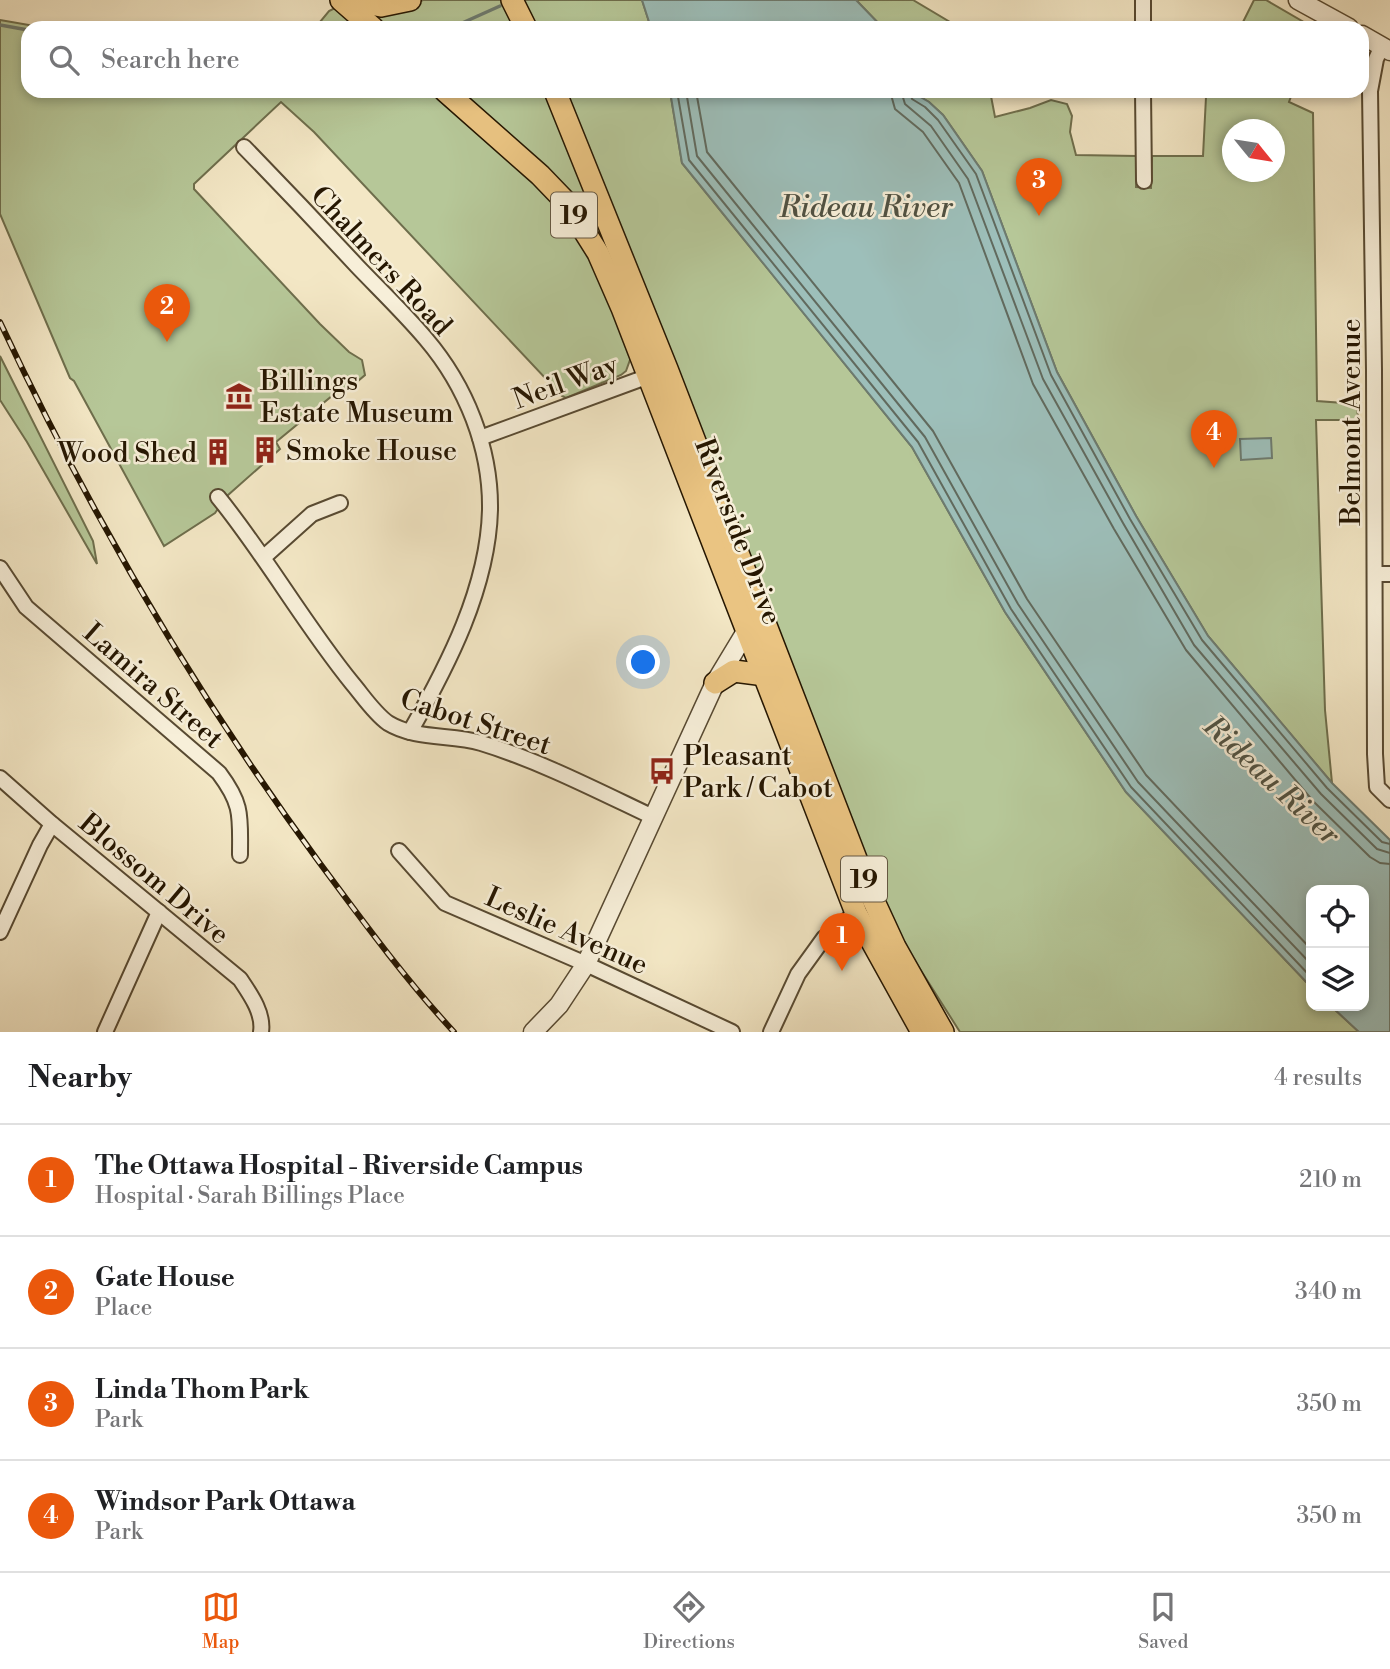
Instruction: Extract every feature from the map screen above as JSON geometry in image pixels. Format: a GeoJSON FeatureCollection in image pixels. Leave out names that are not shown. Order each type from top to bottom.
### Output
{"type":"FeatureCollection","features":[{"type":"Feature","properties":{"kind":"main road"},"geometry":{"type":"LineString","coordinates":[[341,0],[365,21]]}},
{"type":"Feature","properties":{"kind":"main road"},"geometry":{"type":"LineString","coordinates":[[349,0],[381,6],[410,0]]}},
{"type":"Feature","properties":{"kind":"main road"},"geometry":{"type":"LineString","coordinates":[[512,0],[522,21]]}},
{"type":"Feature","properties":{"kind":"main road","name":"Riverside Drive"},"geometry":{"type":"LineString","coordinates":[[453,98],[540,175],[566,202],[598,253],[657,373]]}},
{"type":"Feature","properties":{"kind":"main road","name":"Riverside Drive"},"geometry":{"type":"LineString","coordinates":[[558,98],[657,373],[755,626],[865,883],[895,947],[943,1032]]}},
{"type":"Feature","properties":{"kind":"main road","name":"Riverside Drive"},"geometry":{"type":"LineString","coordinates":[[755,626],[765,675],[856,913],[922,1032]]}},
{"type":"Feature","properties":{"kind":"main road"},"geometry":{"type":"LineString","coordinates":[[715,683],[728,673],[740,670],[765,675]]}},
{"type":"Feature","properties":{"kind":"street"},"geometry":{"type":"LineString","coordinates":[[1143,0],[1143,21]]}},
{"type":"Feature","properties":{"kind":"street"},"geometry":{"type":"LineString","coordinates":[[1298,0],[1336,21]]}},
{"type":"Feature","properties":{"kind":"street"},"geometry":{"type":"LineString","coordinates":[[1369,39],[1386,49]]}},
{"type":"Feature","properties":{"kind":"street","name":"Belmont Avenue"},"geometry":{"type":"LineString","coordinates":[[1386,49],[1376,59],[1370,91],[1383,574],[1377,787],[1388,798]]}},
{"type":"Feature","properties":{"kind":"street"},"geometry":{"type":"LineString","coordinates":[[1143,98],[1144,181]]}},
{"type":"Feature","properties":{"kind":"street","name":"Chalmers Road"},"geometry":{"type":"LineString","coordinates":[[244,147],[427,340],[462,392],[481,438],[489,482],[487,542],[470,611],[410,732]]}},
{"type":"Feature","properties":{"kind":"street","name":"Neil Way"},"geometry":{"type":"LineString","coordinates":[[481,438],[657,373]]}},
{"type":"Feature","properties":{"kind":"street","name":"Cabot Street"},"geometry":{"type":"LineString","coordinates":[[218,497],[264,557],[336,664],[388,723],[410,732],[480,743],[555,772],[653,817]]}},
{"type":"Feature","properties":{"kind":"street"},"geometry":{"type":"LineString","coordinates":[[264,557],[312,514],[340,503]]}},
{"type":"Feature","properties":{"kind":"street","name":"Lamira Street"},"geometry":{"type":"LineString","coordinates":[[0,568],[26,607],[219,773],[235,794],[240,812],[240,855]]}},
{"type":"Feature","properties":{"kind":"street"},"geometry":{"type":"LineString","coordinates":[[533,1032],[572,989],[586,964],[715,683],[755,626]]}},
{"type":"Feature","properties":{"kind":"street","name":"Blossom Drive"},"geometry":{"type":"LineString","coordinates":[[0,778],[240,979],[254,1002],[261,1030]]}},
{"type":"Feature","properties":{"kind":"street"},"geometry":{"type":"LineString","coordinates":[[0,932],[52,824]]}},
{"type":"Feature","properties":{"kind":"street","name":"Leslie Avenue"},"geometry":{"type":"LineString","coordinates":[[399,851],[445,903],[586,964],[732,1032]]}},
{"type":"Feature","properties":{"kind":"street"},"geometry":{"type":"LineString","coordinates":[[105,1032],[159,912]]}},
{"type":"Feature","properties":{"kind":"street"},"geometry":{"type":"LineString","coordinates":[[771,1032],[799,974],[824,938],[856,913]]}},
{"type":"Feature","properties":{"kind":"green space"},"geometry":{"type":"Polygon","coordinates":[[[423,0],[504,0],[514,21],[378,21],[372,15],[423,0]]]}},
{"type":"Feature","properties":{"kind":"green space"},"geometry":{"type":"Polygon","coordinates":[[[520,0],[642,0],[649,21],[530,21],[520,0]]]}},
{"type":"Feature","properties":{"kind":"green space"},"geometry":{"type":"Polygon","coordinates":[[[856,0],[913,0],[948,21],[876,21],[856,0]]]}},
{"type":"Feature","properties":{"kind":"green space"},"geometry":{"type":"Polygon","coordinates":[[[1254,0],[1266,0],[1302,21],[1244,21],[1254,0]]]}},
{"type":"Feature","properties":{"kind":"green space"},"geometry":{"type":"Polygon","coordinates":[[[335,8],[352,21],[321,21],[335,8]]]}},
{"type":"Feature","properties":{"kind":"green space","name":"Billings Estate Museum"},"geometry":{"type":"Polygon","coordinates":[[[0,20],[21,24],[21,98],[442,98],[518,163],[575,226],[600,274],[631,357],[626,371],[621,375],[566,398],[562,396],[314,132],[281,102],[194,184],[194,189],[320,324],[349,352],[362,360],[365,375],[352,386],[338,391],[276,442],[280,449],[227,496],[215,513],[164,546],[70,378],[0,214],[0,20]]]}},
{"type":"Feature","properties":{"kind":"green space"},"geometry":{"type":"Polygon","coordinates":[[[462,98],[550,98],[642,326],[611,262],[462,98]]]}},
{"type":"Feature","properties":{"kind":"green space"},"geometry":{"type":"Polygon","coordinates":[[[564,98],[671,98],[682,163],[912,447],[1005,612],[1126,792],[1306,982],[1306,1011],[1336,1011],[1359,1032],[960,1032],[899,936],[863,854],[564,98]]]}},
{"type":"Feature","properties":{"kind":"green space"},"geometry":{"type":"Polygon","coordinates":[[[922,98],[991,98],[995,117],[1051,100],[1067,104],[1072,116],[1070,132],[1076,155],[1136,156],[1136,187],[1151,188],[1152,156],[1203,156],[1206,98],[1290,98],[1289,102],[1313,113],[1317,401],[1357,404],[1358,420],[1316,420],[1325,710],[1332,783],[1208,636],[1136,516],[1057,372],[982,171],[943,115],[922,98]]]}},
{"type":"Feature","properties":{"kind":"green space"},"geometry":{"type":"Polygon","coordinates":[[[0,356],[93,541],[97,564],[0,400],[0,356]]]}},
{"type":"Feature","properties":{"kind":"water"},"geometry":{"type":"Polygon","coordinates":[[[642,0],[856,0],[876,21],[649,21],[642,0]]]}},
{"type":"Feature","properties":{"kind":"water","name":"Rideau River"},"geometry":{"type":"Polygon","coordinates":[[[671,98],[922,98],[943,115],[982,171],[1057,372],[1136,516],[1208,636],[1332,783],[1390,840],[1390,1032],[1359,1032],[1336,1011],[1369,1011],[1369,885],[1306,885],[1306,982],[1126,792],[1005,612],[912,447],[682,163],[671,98]]]}},
{"type":"Feature","properties":{"kind":"water"},"geometry":{"type":"Polygon","coordinates":[[[1271,438],[1272,458],[1241,460],[1240,439],[1271,438]]]}},
{"type":"Feature","properties":{"kind":"waterway"},"geometry":{"type":"LineString","coordinates":[[467,21],[500,6]]}},
{"type":"Feature","properties":{"kind":"waterway"},"geometry":{"type":"LineString","coordinates":[[0,25],[21,29]]}},
{"type":"Feature","properties":{"kind":"railway"},"geometry":{"type":"LineString","coordinates":[[0,322],[107,532],[229,733],[319,862],[401,970],[454,1032]]}},
{"type":"Feature","properties":{"kind":"place","name":"Linda Thom Park"},"geometry":{"type":"Point","coordinates":[1039,216]}},
{"type":"Feature","properties":{"kind":"place","name":"Gate House"},"geometry":{"type":"Point","coordinates":[167,342]}},
{"type":"Feature","properties":{"kind":"place","name":"Billings Estate Museum"},"geometry":{"type":"Point","coordinates":[239,396]}},
{"type":"Feature","properties":{"kind":"place","name":"Smoke House"},"geometry":{"type":"Point","coordinates":[265,450]}},
{"type":"Feature","properties":{"kind":"place","name":"Wood Shed"},"geometry":{"type":"Point","coordinates":[218,452]}},
{"type":"Feature","properties":{"kind":"place","name":"Windsor Park Ottawa"},"geometry":{"type":"Point","coordinates":[1214,468]}},
{"type":"Feature","properties":{"kind":"place","name":"Pleasant Park / Cabot"},"geometry":{"type":"Point","coordinates":[662,771]}},
{"type":"Feature","properties":{"kind":"place","name":"The Ottawa Hospital - Riverside Campus"},"geometry":{"type":"Point","coordinates":[842,971]}}]}
